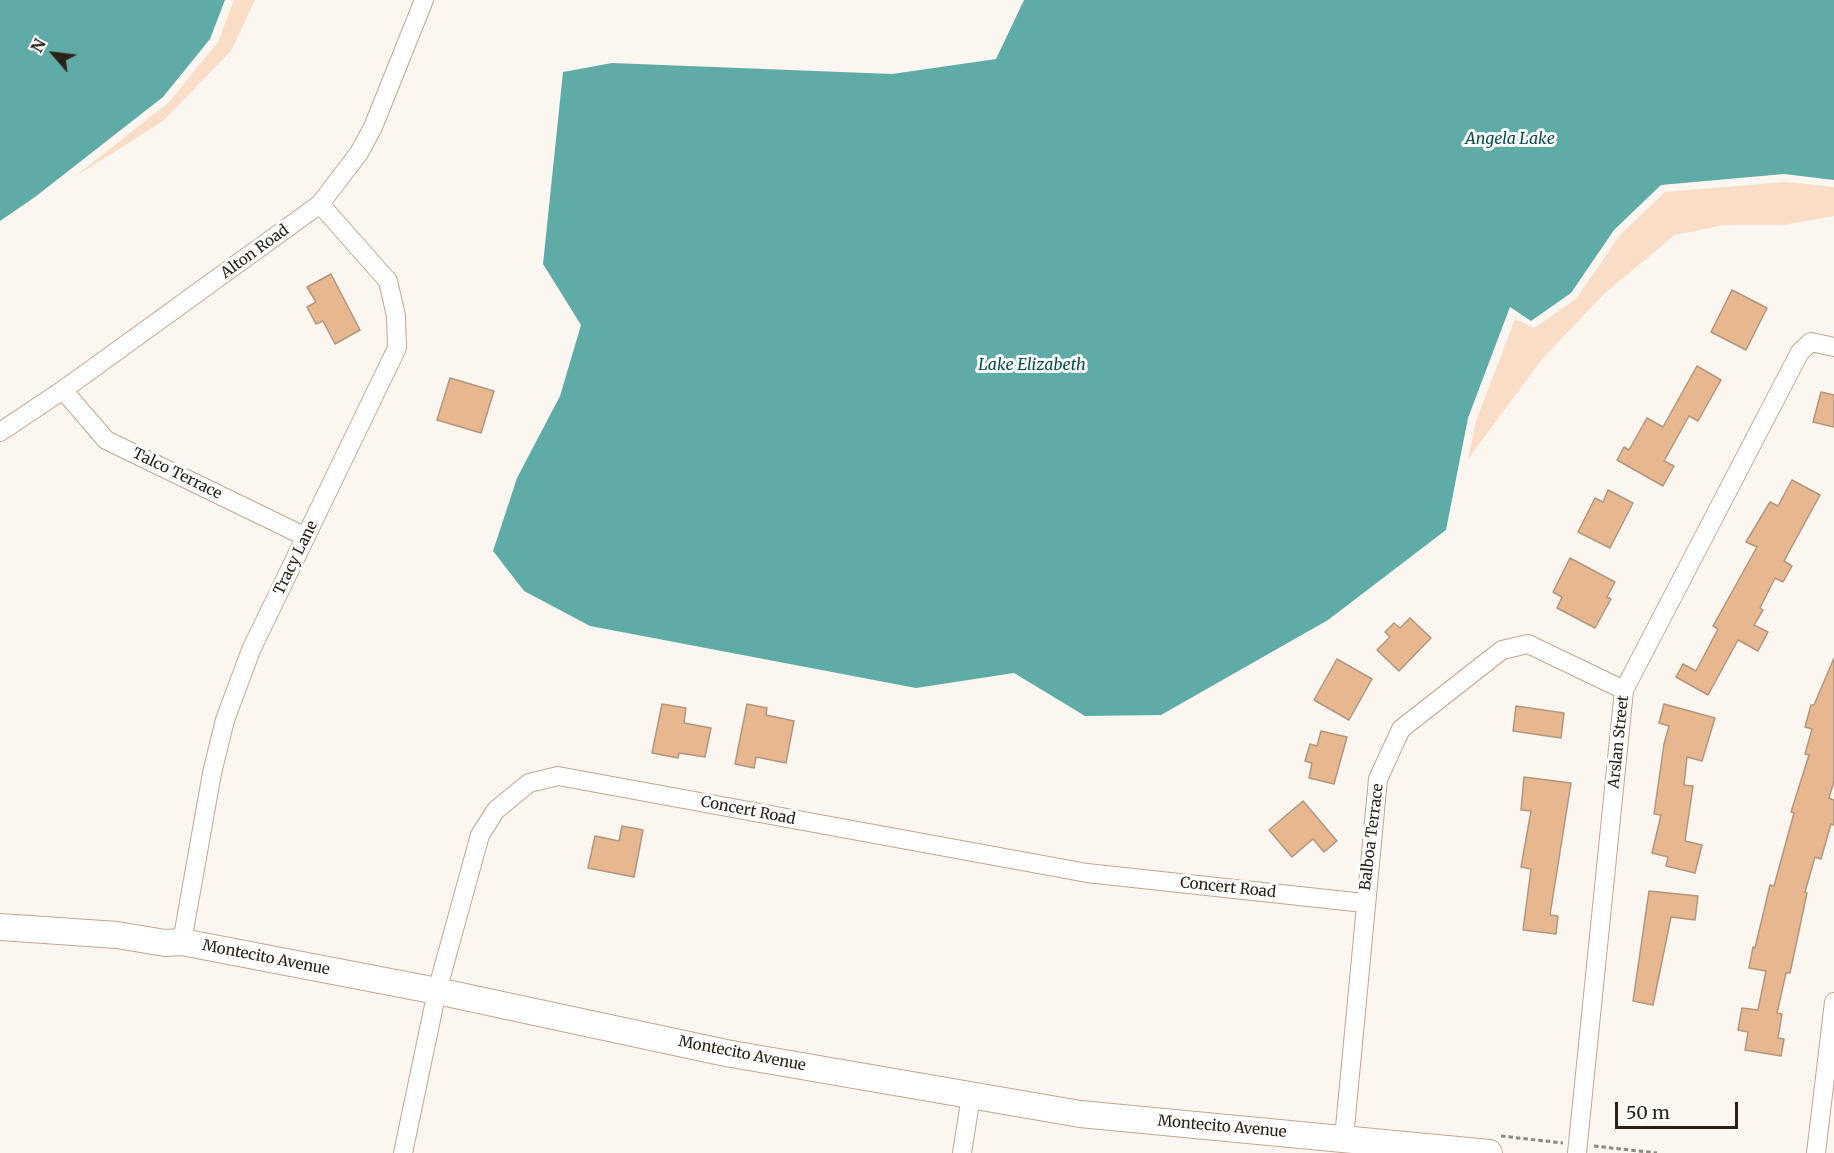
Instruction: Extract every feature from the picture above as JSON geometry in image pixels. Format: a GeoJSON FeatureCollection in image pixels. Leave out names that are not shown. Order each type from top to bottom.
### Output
{"type":"FeatureCollection","features":[{"type":"Feature","properties":{"kind":"street","name":"Alton Road"},"geometry":{"type":"LineString","coordinates":[[0,432],[63,390],[320,204],[358,153],[373,127],[424,0]]}},
{"type":"Feature","properties":{"kind":"street","name":"Tracy Lane"},"geometry":{"type":"LineString","coordinates":[[182,942],[212,774],[225,720],[251,650],[397,348],[396,316],[388,281],[320,204]]}},
{"type":"Feature","properties":{"kind":"street","name":"Arslan Street"},"geometry":{"type":"LineString","coordinates":[[1583,1149],[1624,690],[1800,352],[1811,342],[1834,347]]}},
{"type":"Feature","properties":{"kind":"street","name":"Talco Terrace"},"geometry":{"type":"LineString","coordinates":[[63,390],[106,440],[306,537]]}},
{"type":"Feature","properties":{"kind":"street","name":"Balboa Terrace"},"geometry":{"type":"LineString","coordinates":[[1344,1138],[1364,903],[1378,779],[1401,729],[1502,650],[1528,644],[1624,690]]}},
{"type":"Feature","properties":{"kind":"street","name":"Concert Road"},"geometry":{"type":"LineString","coordinates":[[403,1153],[437,991],[480,835],[496,810],[529,783],[558,776],[1066,870],[1364,903]]}},
{"type":"Feature","properties":{"kind":"street","name":"Montecito Avenue"},"geometry":{"type":"LineString","coordinates":[[0,927],[117,934],[165,943],[182,942],[437,991],[726,1053],[1080,1114],[1489,1153]]}},
{"type":"Feature","properties":{"kind":"street"},"geometry":{"type":"LineString","coordinates":[[1816,1153],[1834,1002]]}},
{"type":"Feature","properties":{"kind":"street"},"geometry":{"type":"LineString","coordinates":[[962,1153],[971,1096]]}},
{"type":"Feature","properties":{"kind":"path"},"geometry":{"type":"LineString","coordinates":[[1583,1149],[1657,1153]]}},
{"type":"Feature","properties":{"kind":"shaded area"},"geometry":{"type":"Polygon","coordinates":[[[234,0],[255,0],[231,51],[163,121],[73,178],[169,102],[218,42],[234,0]]]}},
{"type":"Feature","properties":{"kind":"shaded area"},"geometry":{"type":"Polygon","coordinates":[[[1786,182],[1834,187],[1834,216],[1783,225],[1724,225],[1675,235],[1605,293],[1543,358],[1468,459],[1476,421],[1515,319],[1534,328],[1576,299],[1620,235],[1665,192],[1786,182]]]}},
{"type":"Feature","properties":{"kind":"water"},"geometry":{"type":"Polygon","coordinates":[[[0,0],[225,0],[210,39],[163,97],[35,197],[0,221],[0,0]]]}},
{"type":"Feature","properties":{"kind":"water","name":"Lake Elizabeth"},"geometry":{"type":"Polygon","coordinates":[[[1024,0],[1834,0],[1834,180],[1784,174],[1661,185],[1614,230],[1571,293],[1531,321],[1510,307],[1468,418],[1446,530],[1328,620],[1161,715],[1085,716],[1014,673],[916,688],[590,626],[524,591],[493,551],[517,478],[560,396],[581,325],[543,264],[563,72],[612,63],[892,74],[996,59],[1024,0]]]}},
{"type":"Feature","properties":{"kind":"building"},"geometry":{"type":"Polygon","coordinates":[[[331,274],[360,330],[335,344],[323,321],[316,324],[307,307],[316,302],[307,287],[331,274]]]}},
{"type":"Feature","properties":{"kind":"building"},"geometry":{"type":"Polygon","coordinates":[[[1732,290],[1767,308],[1746,350],[1711,332],[1732,290]]]}},
{"type":"Feature","properties":{"kind":"building"},"geometry":{"type":"Polygon","coordinates":[[[1697,366],[1721,380],[1698,421],[1689,416],[1664,461],[1674,466],[1663,486],[1617,460],[1624,447],[1629,450],[1647,418],[1663,427],[1697,366]]]}},
{"type":"Feature","properties":{"kind":"building"},"geometry":{"type":"Polygon","coordinates":[[[450,378],[494,391],[481,433],[437,420],[450,378]]]}},
{"type":"Feature","properties":{"kind":"building"},"geometry":{"type":"Polygon","coordinates":[[[1821,392],[1834,395],[1834,427],[1813,422],[1821,392]]]}},
{"type":"Feature","properties":{"kind":"building"},"geometry":{"type":"Polygon","coordinates":[[[1792,480],[1820,495],[1784,561],[1792,566],[1783,582],[1775,578],[1760,608],[1763,610],[1754,625],[1768,632],[1758,651],[1738,640],[1708,695],[1676,677],[1683,664],[1696,671],[1718,629],[1713,626],[1757,547],[1746,542],[1770,502],[1778,506],[1792,480]]]}},
{"type":"Feature","properties":{"kind":"building"},"geometry":{"type":"Polygon","coordinates":[[[1608,490],[1633,503],[1610,548],[1578,532],[1595,498],[1603,502],[1608,490]]]}},
{"type":"Feature","properties":{"kind":"building"},"geometry":{"type":"Polygon","coordinates":[[[1570,558],[1615,582],[1607,597],[1611,599],[1595,628],[1557,608],[1562,597],[1553,592],[1570,558]]]}},
{"type":"Feature","properties":{"kind":"building"},"geometry":{"type":"Polygon","coordinates":[[[1410,618],[1431,638],[1399,671],[1377,650],[1390,637],[1385,632],[1394,623],[1400,628],[1410,618]]]}},
{"type":"Feature","properties":{"kind":"building"},"geometry":{"type":"Polygon","coordinates":[[[1834,658],[1834,781],[1829,798],[1834,800],[1834,825],[1831,824],[1821,859],[1815,857],[1805,892],[1807,893],[1790,973],[1786,973],[1777,1013],[1782,1014],[1778,1038],[1784,1039],[1781,1056],[1745,1050],[1748,1032],[1738,1030],[1742,1008],[1758,1010],[1766,971],[1749,968],[1753,947],[1755,948],[1770,885],[1774,886],[1794,813],[1791,812],[1809,755],[1805,754],[1812,729],[1805,727],[1811,705],[1814,705],[1834,658]]]}},
{"type":"Feature","properties":{"kind":"building"},"geometry":{"type":"Polygon","coordinates":[[[1337,659],[1372,679],[1349,720],[1314,700],[1337,659]]]}},
{"type":"Feature","properties":{"kind":"building"},"geometry":{"type":"Polygon","coordinates":[[[662,704],[686,708],[684,723],[711,728],[705,757],[679,753],[678,758],[652,753],[662,704]]]}},
{"type":"Feature","properties":{"kind":"building"},"geometry":{"type":"Polygon","coordinates":[[[747,704],[767,708],[766,715],[794,721],[786,763],[756,757],[754,768],[735,764],[747,704]]]}},
{"type":"Feature","properties":{"kind":"building"},"geometry":{"type":"Polygon","coordinates":[[[1664,704],[1715,718],[1702,761],[1687,757],[1684,785],[1693,786],[1685,841],[1702,845],[1695,873],[1666,866],[1668,857],[1652,853],[1661,815],[1654,814],[1664,744],[1669,726],[1659,723],[1664,704]]]}},
{"type":"Feature","properties":{"kind":"building"},"geometry":{"type":"Polygon","coordinates":[[[1516,706],[1564,713],[1561,738],[1513,731],[1516,706]]]}},
{"type":"Feature","properties":{"kind":"building"},"geometry":{"type":"Polygon","coordinates":[[[1321,731],[1347,737],[1334,784],[1309,778],[1312,763],[1305,761],[1310,744],[1317,746],[1321,731]]]}},
{"type":"Feature","properties":{"kind":"building"},"geometry":{"type":"Polygon","coordinates":[[[1524,777],[1571,783],[1550,915],[1558,916],[1556,934],[1523,930],[1531,869],[1521,867],[1531,811],[1521,810],[1524,777]]]}},
{"type":"Feature","properties":{"kind":"building"},"geometry":{"type":"Polygon","coordinates":[[[1303,801],[1337,841],[1324,852],[1313,839],[1292,857],[1269,830],[1303,801]]]}},
{"type":"Feature","properties":{"kind":"building"},"geometry":{"type":"Polygon","coordinates":[[[622,826],[643,830],[634,877],[588,868],[595,836],[619,841],[622,826]]]}},
{"type":"Feature","properties":{"kind":"building"},"geometry":{"type":"Polygon","coordinates":[[[1649,891],[1698,896],[1695,920],[1671,917],[1653,1005],[1633,1001],[1649,891]]]}},
{"type":"Feature","properties":{"kind":"water label","name":"Angela Lake"},"geometry":{"type":"Point","coordinates":[1510,139]}}]}
